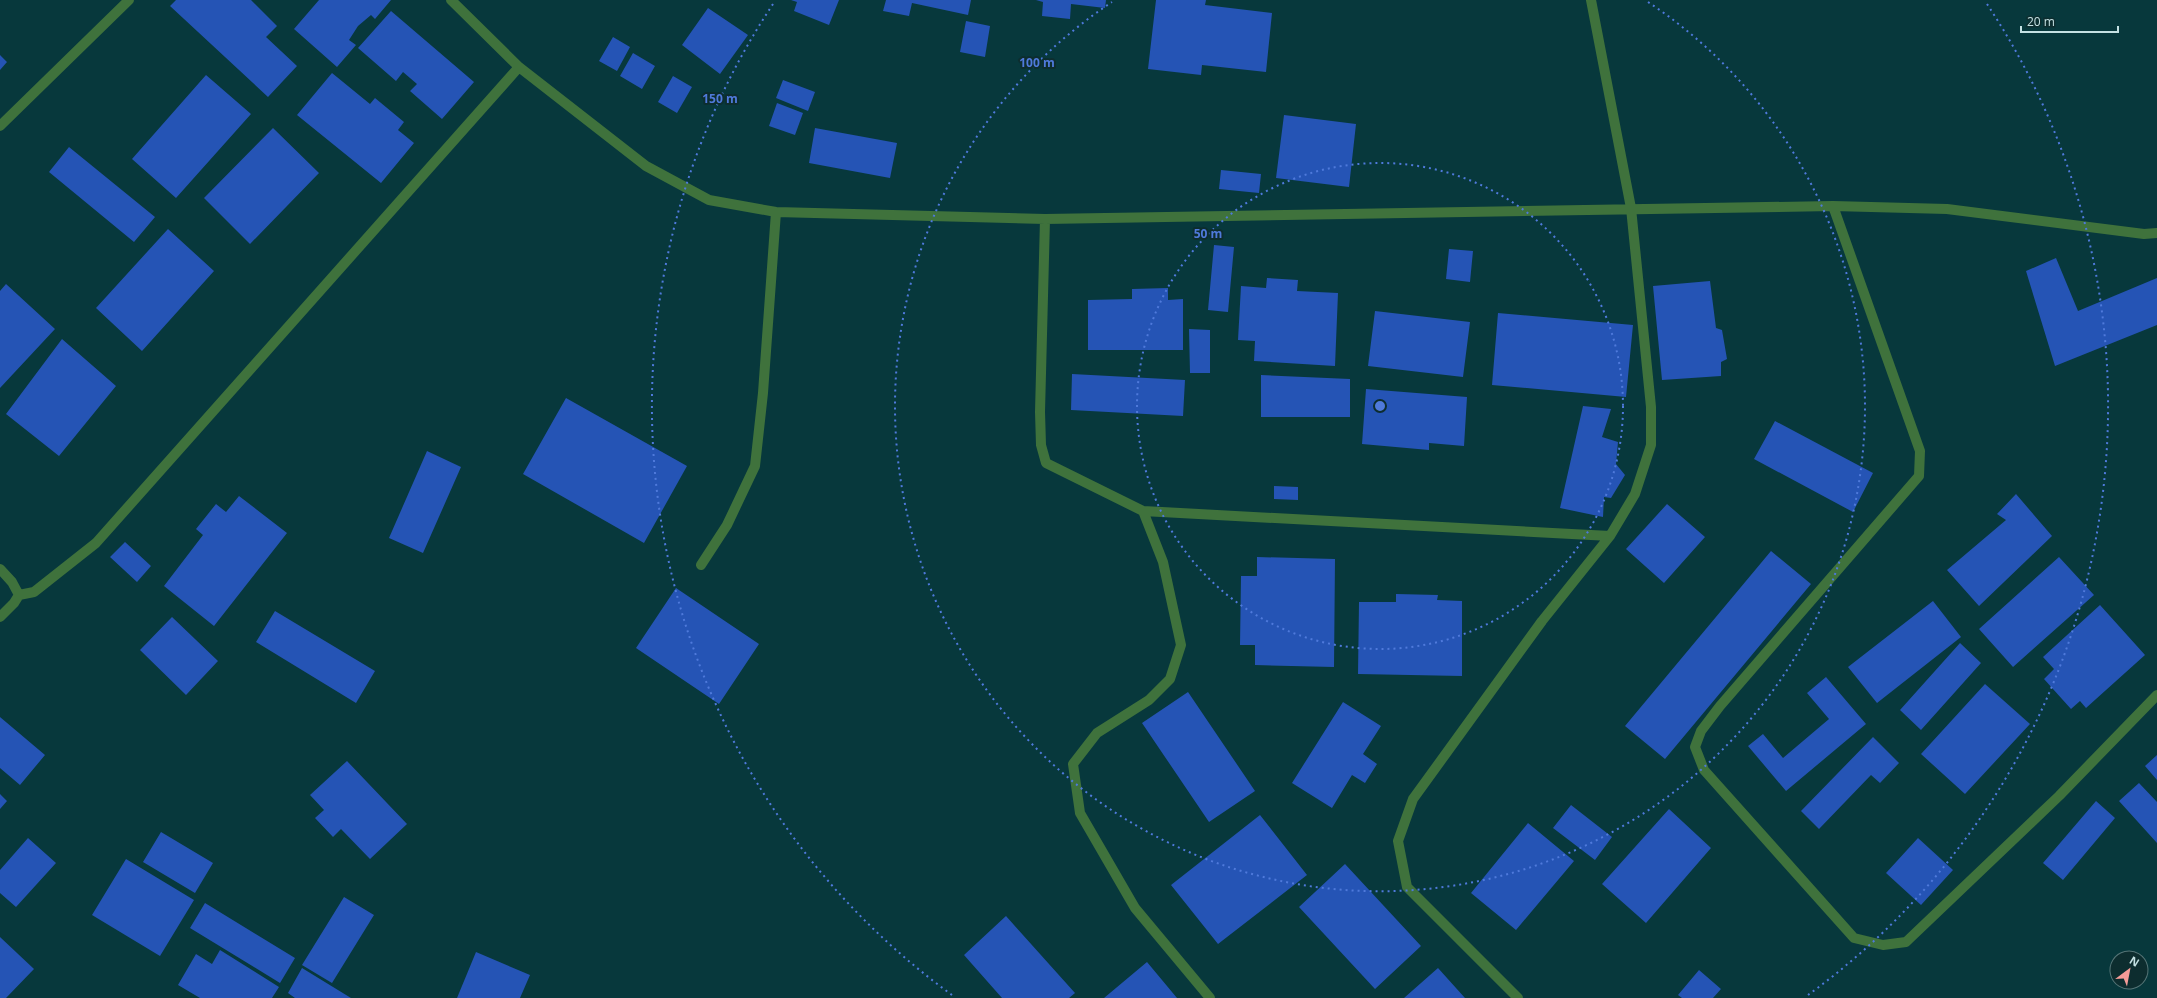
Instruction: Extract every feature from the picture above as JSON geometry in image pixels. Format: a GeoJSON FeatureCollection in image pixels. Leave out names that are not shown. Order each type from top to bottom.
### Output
{"type":"FeatureCollection","features":[{"type":"Feature","properties":{"kind":"street"},"geometry":{"type":"LineString","coordinates":[[0,126],[129,0]]}},
{"type":"Feature","properties":{"kind":"street"},"geometry":{"type":"LineString","coordinates":[[451,0],[519,67],[646,166],[709,200],[776,212],[1045,219],[1631,208],[1833,206],[1947,209],[2144,234],[2157,234]]}},
{"type":"Feature","properties":{"kind":"street"},"geometry":{"type":"LineString","coordinates":[[1518,998],[1407,887],[1398,841],[1413,799],[1542,621],[1610,536],[1635,494],[1650,445],[1652,407],[1631,208],[1591,0]]}},
{"type":"Feature","properties":{"kind":"street"},"geometry":{"type":"LineString","coordinates":[[18,595],[34,592],[96,543],[519,67]]}},
{"type":"Feature","properties":{"kind":"street"},"geometry":{"type":"LineString","coordinates":[[1833,206],[1920,451],[1919,476],[1720,706],[1701,731],[1695,747],[1704,770],[1854,938],[1883,945],[1906,942],[2059,796],[2157,695]]}},
{"type":"Feature","properties":{"kind":"street"},"geometry":{"type":"LineString","coordinates":[[701,565],[728,525],[755,466],[763,393],[776,212]]}},
{"type":"Feature","properties":{"kind":"street"},"geometry":{"type":"LineString","coordinates":[[1045,219],[1040,412],[1041,446],[1046,463],[1143,511],[1610,536]]}},
{"type":"Feature","properties":{"kind":"street"},"geometry":{"type":"LineString","coordinates":[[1143,511],[1163,562],[1181,645],[1170,679],[1149,700],[1097,733],[1073,764],[1080,813],[1135,908],[1210,998]]}},
{"type":"Feature","properties":{"kind":"street"},"geometry":{"type":"LineString","coordinates":[[0,569],[12,582],[18,595]]}},
{"type":"Feature","properties":{"kind":"street"},"geometry":{"type":"LineString","coordinates":[[0,617],[14,603],[18,595]]}},
{"type":"Feature","properties":{"kind":"building"},"geometry":{"type":"Polygon","coordinates":[[[176,0],[251,0],[277,26],[266,37],[297,66],[268,97],[170,6],[176,0]]]}},
{"type":"Feature","properties":{"kind":"building"},"geometry":{"type":"Polygon","coordinates":[[[319,0],[391,0],[375,19],[371,15],[358,26],[349,40],[356,45],[337,67],[294,29],[319,0]]]}},
{"type":"Feature","properties":{"kind":"building"},"geometry":{"type":"Polygon","coordinates":[[[791,0],[839,0],[829,25],[794,11],[797,2],[791,0]]]}},
{"type":"Feature","properties":{"kind":"building"},"geometry":{"type":"Polygon","coordinates":[[[886,0],[971,0],[968,15],[912,3],[909,16],[883,11],[886,0]]]}},
{"type":"Feature","properties":{"kind":"building"},"geometry":{"type":"Polygon","coordinates":[[[1036,0],[1106,0],[1105,8],[1071,4],[1070,19],[1042,16],[1043,2],[1036,0]]]}},
{"type":"Feature","properties":{"kind":"building"},"geometry":{"type":"Polygon","coordinates":[[[1156,0],[1206,0],[1205,5],[1272,13],[1266,72],[1202,65],[1201,75],[1148,69],[1156,0]]]}},
{"type":"Feature","properties":{"kind":"building"},"geometry":{"type":"Polygon","coordinates":[[[708,8],[748,35],[720,74],[682,45],[708,8]]]}},
{"type":"Feature","properties":{"kind":"building"},"geometry":{"type":"Polygon","coordinates":[[[391,11],[474,82],[442,119],[410,91],[417,84],[403,72],[396,81],[358,48],[391,11]]]}},
{"type":"Feature","properties":{"kind":"building"},"geometry":{"type":"Polygon","coordinates":[[[966,21],[990,26],[985,57],[960,52],[966,21]]]}},
{"type":"Feature","properties":{"kind":"building"},"geometry":{"type":"Polygon","coordinates":[[[613,37],[630,47],[617,71],[599,61],[613,37]]]}},
{"type":"Feature","properties":{"kind":"building"},"geometry":{"type":"Polygon","coordinates":[[[633,53],[655,66],[642,89],[620,76],[633,53]]]}},
{"type":"Feature","properties":{"kind":"building"},"geometry":{"type":"Polygon","coordinates":[[[0,55],[7,62],[0,70],[0,55]]]}},
{"type":"Feature","properties":{"kind":"building"},"geometry":{"type":"Polygon","coordinates":[[[332,73],[370,104],[375,98],[404,122],[398,130],[414,143],[381,183],[297,115],[332,73]]]}},
{"type":"Feature","properties":{"kind":"building"},"geometry":{"type":"Polygon","coordinates":[[[206,75],[251,114],[176,198],[132,159],[206,75]]]}},
{"type":"Feature","properties":{"kind":"building"},"geometry":{"type":"Polygon","coordinates":[[[673,76],[692,87],[677,113],[658,102],[673,76]]]}},
{"type":"Feature","properties":{"kind":"building"},"geometry":{"type":"Polygon","coordinates":[[[783,80],[815,92],[808,111],[776,98],[783,80]]]}},
{"type":"Feature","properties":{"kind":"building"},"geometry":{"type":"Polygon","coordinates":[[[777,103],[803,113],[795,135],[769,126],[777,103]]]}},
{"type":"Feature","properties":{"kind":"building"},"geometry":{"type":"Polygon","coordinates":[[[1284,115],[1356,124],[1349,187],[1276,178],[1284,115]]]}},
{"type":"Feature","properties":{"kind":"building"},"geometry":{"type":"Polygon","coordinates":[[[273,128],[319,173],[250,244],[204,198],[273,128]]]}},
{"type":"Feature","properties":{"kind":"building"},"geometry":{"type":"Polygon","coordinates":[[[815,128],[897,143],[890,178],[809,163],[815,128]]]}},
{"type":"Feature","properties":{"kind":"building"},"geometry":{"type":"Polygon","coordinates":[[[69,147],[155,217],[134,242],[49,172],[69,147]]]}},
{"type":"Feature","properties":{"kind":"building"},"geometry":{"type":"Polygon","coordinates":[[[1221,170],[1261,174],[1259,193],[1219,189],[1221,170]]]}},
{"type":"Feature","properties":{"kind":"building"},"geometry":{"type":"Polygon","coordinates":[[[168,229],[214,271],[142,351],[96,308],[168,229]]]}},
{"type":"Feature","properties":{"kind":"building"},"geometry":{"type":"Polygon","coordinates":[[[1214,245],[1234,247],[1228,312],[1208,310],[1214,245]]]}},
{"type":"Feature","properties":{"kind":"building"},"geometry":{"type":"Polygon","coordinates":[[[1449,249],[1473,251],[1470,282],[1446,279],[1449,249]]]}},
{"type":"Feature","properties":{"kind":"building"},"geometry":{"type":"Polygon","coordinates":[[[2056,258],[2078,311],[2157,278],[2157,325],[2055,366],[2026,271],[2056,258]]]}},
{"type":"Feature","properties":{"kind":"building"},"geometry":{"type":"Polygon","coordinates":[[[1267,278],[1298,280],[1297,291],[1338,293],[1335,366],[1254,361],[1255,341],[1238,340],[1241,286],[1266,288],[1267,278]]]}},
{"type":"Feature","properties":{"kind":"building"},"geometry":{"type":"Polygon","coordinates":[[[1710,281],[1716,328],[1722,330],[1727,359],[1721,362],[1721,376],[1662,380],[1653,286],[1710,281]]]}},
{"type":"Feature","properties":{"kind":"building"},"geometry":{"type":"Polygon","coordinates":[[[6,284],[55,329],[0,388],[0,291],[6,284]]]}},
{"type":"Feature","properties":{"kind":"building"},"geometry":{"type":"Polygon","coordinates":[[[1168,288],[1168,300],[1183,299],[1183,350],[1088,350],[1088,300],[1132,299],[1132,289],[1168,288]]]}},
{"type":"Feature","properties":{"kind":"building"},"geometry":{"type":"Polygon","coordinates":[[[1375,311],[1470,322],[1463,377],[1368,366],[1375,311]]]}},
{"type":"Feature","properties":{"kind":"building"},"geometry":{"type":"Polygon","coordinates":[[[1498,313],[1633,325],[1626,397],[1492,385],[1498,313]]]}},
{"type":"Feature","properties":{"kind":"building"},"geometry":{"type":"Polygon","coordinates":[[[1189,329],[1210,330],[1210,373],[1190,373],[1189,329]]]}},
{"type":"Feature","properties":{"kind":"building"},"geometry":{"type":"Polygon","coordinates":[[[62,339],[116,386],[59,456],[6,414],[62,339]]]}},
{"type":"Feature","properties":{"kind":"building"},"geometry":{"type":"Polygon","coordinates":[[[1072,374],[1185,380],[1183,416],[1071,410],[1072,374]]]}},
{"type":"Feature","properties":{"kind":"building"},"geometry":{"type":"Polygon","coordinates":[[[1261,375],[1350,379],[1350,417],[1261,417],[1261,375]]]}},
{"type":"Feature","properties":{"kind":"building"},"geometry":{"type":"Polygon","coordinates":[[[1366,389],[1467,397],[1464,446],[1429,443],[1429,450],[1362,444],[1366,389]]]}},
{"type":"Feature","properties":{"kind":"building"},"geometry":{"type":"Polygon","coordinates":[[[566,398],[687,466],[644,543],[523,474],[566,398]]]}},
{"type":"Feature","properties":{"kind":"building"},"geometry":{"type":"Polygon","coordinates":[[[1583,406],[1611,409],[1602,437],[1618,442],[1616,464],[1625,475],[1611,498],[1604,497],[1603,517],[1560,508],[1583,406]]]}},
{"type":"Feature","properties":{"kind":"building"},"geometry":{"type":"Polygon","coordinates":[[[1775,421],[1873,473],[1853,512],[1754,459],[1775,421]]]}},
{"type":"Feature","properties":{"kind":"building"},"geometry":{"type":"Polygon","coordinates":[[[427,451],[461,467],[423,553],[389,538],[427,451]]]}},
{"type":"Feature","properties":{"kind":"building"},"geometry":{"type":"Polygon","coordinates":[[[1274,486],[1298,487],[1298,500],[1274,499],[1274,486]]]}},
{"type":"Feature","properties":{"kind":"building"},"geometry":{"type":"Polygon","coordinates":[[[2016,494],[2052,536],[1979,606],[1947,570],[2006,520],[1997,514],[2016,494]]]}},
{"type":"Feature","properties":{"kind":"building"},"geometry":{"type":"Polygon","coordinates":[[[239,496],[287,533],[214,626],[164,586],[203,535],[196,529],[216,504],[226,512],[239,496]]]}},
{"type":"Feature","properties":{"kind":"building"},"geometry":{"type":"Polygon","coordinates":[[[1667,504],[1705,537],[1664,583],[1626,549],[1667,504]]]}},
{"type":"Feature","properties":{"kind":"building"},"geometry":{"type":"Polygon","coordinates":[[[125,542],[151,566],[137,582],[110,557],[125,542]]]}},
{"type":"Feature","properties":{"kind":"building"},"geometry":{"type":"Polygon","coordinates":[[[1771,551],[1811,584],[1665,759],[1625,726],[1771,551]]]}},
{"type":"Feature","properties":{"kind":"building"},"geometry":{"type":"Polygon","coordinates":[[[1257,557],[1335,559],[1334,667],[1255,665],[1255,645],[1240,645],[1241,576],[1257,576],[1257,557]]]}},
{"type":"Feature","properties":{"kind":"building"},"geometry":{"type":"Polygon","coordinates":[[[2059,557],[2094,595],[2013,667],[1979,629],[2059,557]]]}},
{"type":"Feature","properties":{"kind":"building"},"geometry":{"type":"Polygon","coordinates":[[[676,588],[759,644],[719,704],[636,648],[676,588]]]}},
{"type":"Feature","properties":{"kind":"building"},"geometry":{"type":"Polygon","coordinates":[[[1396,594],[1438,595],[1437,600],[1462,601],[1462,676],[1358,674],[1359,602],[1396,602],[1396,594]]]}},
{"type":"Feature","properties":{"kind":"building"},"geometry":{"type":"Polygon","coordinates":[[[1933,601],[1961,637],[1877,703],[1848,667],[1933,601]]]}},
{"type":"Feature","properties":{"kind":"building"},"geometry":{"type":"Polygon","coordinates":[[[2100,605],[2145,655],[2086,708],[2080,701],[2071,709],[2044,679],[2054,669],[2043,657],[2100,605]]]}},
{"type":"Feature","properties":{"kind":"building"},"geometry":{"type":"Polygon","coordinates":[[[275,611],[375,671],[356,703],[256,642],[275,611]]]}},
{"type":"Feature","properties":{"kind":"building"},"geometry":{"type":"Polygon","coordinates":[[[172,617],[218,661],[186,695],[140,650],[172,617]]]}},
{"type":"Feature","properties":{"kind":"building"},"geometry":{"type":"Polygon","coordinates":[[[1960,643],[1981,663],[1921,730],[1900,710],[1960,643]]]}},
{"type":"Feature","properties":{"kind":"building"},"geometry":{"type":"Polygon","coordinates":[[[1826,677],[1866,724],[1786,791],[1748,746],[1763,734],[1783,758],[1829,719],[1807,693],[1826,677]]]}},
{"type":"Feature","properties":{"kind":"building"},"geometry":{"type":"Polygon","coordinates":[[[1985,684],[2030,724],[1965,794],[1921,754],[1985,684]]]}},
{"type":"Feature","properties":{"kind":"building"},"geometry":{"type":"Polygon","coordinates":[[[1188,692],[1255,791],[1209,822],[1142,723],[1188,692]]]}},
{"type":"Feature","properties":{"kind":"building"},"geometry":{"type":"Polygon","coordinates":[[[1343,702],[1381,726],[1363,754],[1377,764],[1365,783],[1352,775],[1332,808],[1292,783],[1343,702]]]}},
{"type":"Feature","properties":{"kind":"building"},"geometry":{"type":"Polygon","coordinates":[[[0,717],[45,755],[20,785],[0,768],[0,717]]]}},
{"type":"Feature","properties":{"kind":"building"},"geometry":{"type":"Polygon","coordinates":[[[1873,737],[1899,763],[1880,783],[1871,775],[1819,829],[1801,811],[1873,737]]]}},
{"type":"Feature","properties":{"kind":"building"},"geometry":{"type":"Polygon","coordinates":[[[2157,755],[2157,780],[2145,766],[2157,755]]]}},
{"type":"Feature","properties":{"kind":"building"},"geometry":{"type":"Polygon","coordinates":[[[347,761],[407,824],[370,859],[341,829],[333,837],[315,818],[324,810],[310,795],[347,761]]]}},
{"type":"Feature","properties":{"kind":"building"},"geometry":{"type":"Polygon","coordinates":[[[2139,783],[2157,802],[2157,843],[2119,801],[2139,783]]]}},
{"type":"Feature","properties":{"kind":"building"},"geometry":{"type":"Polygon","coordinates":[[[0,794],[7,801],[0,809],[0,794]]]}},
{"type":"Feature","properties":{"kind":"building"},"geometry":{"type":"Polygon","coordinates":[[[2096,801],[2115,818],[2063,880],[2043,863],[2096,801]]]}},
{"type":"Feature","properties":{"kind":"building"},"geometry":{"type":"Polygon","coordinates":[[[1571,805],[1612,837],[1595,860],[1553,828],[1571,805]]]}},
{"type":"Feature","properties":{"kind":"building"},"geometry":{"type":"Polygon","coordinates":[[[1669,809],[1711,848],[1646,923],[1602,884],[1669,809]]]}},
{"type":"Feature","properties":{"kind":"building"},"geometry":{"type":"Polygon","coordinates":[[[1260,815],[1307,875],[1218,944],[1171,885],[1260,815]]]}},
{"type":"Feature","properties":{"kind":"building"},"geometry":{"type":"Polygon","coordinates":[[[1528,823],[1574,861],[1516,930],[1471,893],[1528,823]]]}},
{"type":"Feature","properties":{"kind":"building"},"geometry":{"type":"Polygon","coordinates":[[[161,832],[213,863],[195,893],[143,862],[161,832]]]}},
{"type":"Feature","properties":{"kind":"building"},"geometry":{"type":"Polygon","coordinates":[[[28,838],[56,863],[16,907],[0,893],[0,870],[28,838]]]}},
{"type":"Feature","properties":{"kind":"building"},"geometry":{"type":"Polygon","coordinates":[[[1918,838],[1953,870],[1921,905],[1886,873],[1918,838]]]}},
{"type":"Feature","properties":{"kind":"building"},"geometry":{"type":"Polygon","coordinates":[[[126,859],[194,900],[160,956],[92,915],[126,859]]]}},
{"type":"Feature","properties":{"kind":"building"},"geometry":{"type":"Polygon","coordinates":[[[1345,864],[1421,946],[1375,989],[1299,907],[1345,864]]]}},
{"type":"Feature","properties":{"kind":"building"},"geometry":{"type":"Polygon","coordinates":[[[344,897],[374,915],[332,983],[302,965],[344,897]]]}},
{"type":"Feature","properties":{"kind":"building"},"geometry":{"type":"Polygon","coordinates":[[[205,903],[295,958],[280,983],[190,928],[205,903]]]}},
{"type":"Feature","properties":{"kind":"building"},"geometry":{"type":"Polygon","coordinates":[[[1006,916],[1075,993],[1069,998],[1002,998],[964,955],[1006,916]]]}},
{"type":"Feature","properties":{"kind":"building"},"geometry":{"type":"Polygon","coordinates":[[[0,937],[34,969],[6,998],[0,998],[0,937]]]}},
{"type":"Feature","properties":{"kind":"building"},"geometry":{"type":"Polygon","coordinates":[[[220,950],[279,987],[272,998],[200,998],[178,985],[196,954],[212,964],[220,950]]]}},
{"type":"Feature","properties":{"kind":"building"},"geometry":{"type":"Polygon","coordinates":[[[476,952],[530,975],[520,998],[457,998],[476,952]]]}},
{"type":"Feature","properties":{"kind":"building"},"geometry":{"type":"Polygon","coordinates":[[[1147,962],[1177,998],[1104,998],[1147,962]]]}},
{"type":"Feature","properties":{"kind":"building"},"geometry":{"type":"Polygon","coordinates":[[[302,968],[351,998],[295,998],[288,993],[302,968]]]}},
{"type":"Feature","properties":{"kind":"building"},"geometry":{"type":"Polygon","coordinates":[[[1438,968],[1465,998],[1404,998],[1438,968]]]}},
{"type":"Feature","properties":{"kind":"building"},"geometry":{"type":"Polygon","coordinates":[[[1699,970],[1721,989],[1713,998],[1682,998],[1678,995],[1699,970]]]}}]}
